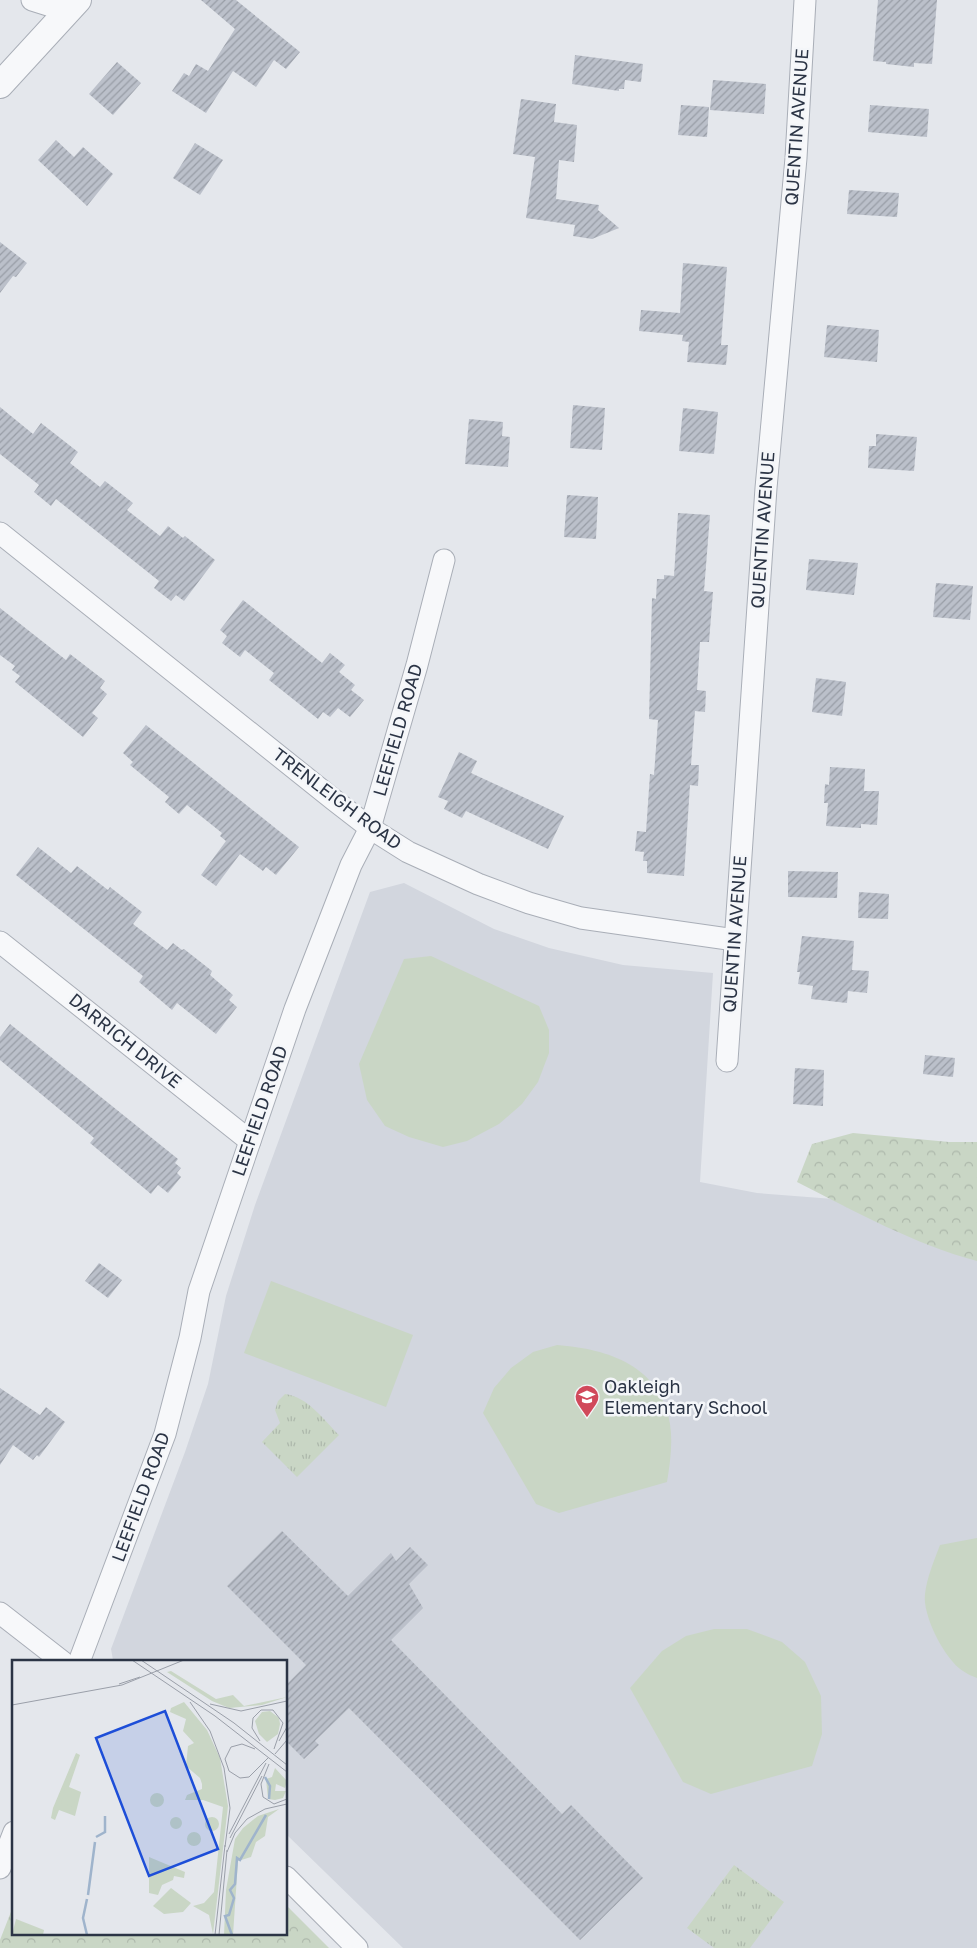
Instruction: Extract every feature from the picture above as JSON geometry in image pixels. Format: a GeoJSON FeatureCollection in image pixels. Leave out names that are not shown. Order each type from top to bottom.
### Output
{"type":"FeatureCollection","features":[{"type":"Feature","properties":{"kind":"street"},"geometry":{"type":"LineString","coordinates":[[32,0],[72,6]]}},
{"type":"Feature","properties":{"kind":"street","name":"QUENTIN AVENUE"},"geometry":{"type":"LineString","coordinates":[[727,1061],[766,488],[796,158],[806,0]]}},
{"type":"Feature","properties":{"kind":"street"},"geometry":{"type":"LineString","coordinates":[[0,85],[72,6]]}},
{"type":"Feature","properties":{"kind":"street","name":"TRENLEIGH ROAD"},"geometry":{"type":"LineString","coordinates":[[0,533],[370,828],[408,852],[478,884],[529,903],[582,918],[735,940]]}},
{"type":"Feature","properties":{"kind":"street","name":"LEEFIELD ROAD"},"geometry":{"type":"LineString","coordinates":[[80,1660],[165,1434],[190,1338],[199,1291],[295,1009],[351,865],[370,828],[417,665],[444,560]]}},
{"type":"Feature","properties":{"kind":"street","name":"DARRICH DRIVE"},"geometry":{"type":"LineString","coordinates":[[0,942],[250,1141]]}},
{"type":"Feature","properties":{"kind":"street"},"geometry":{"type":"LineString","coordinates":[[0,1613],[60,1660]]}},
{"type":"Feature","properties":{"kind":"street"},"geometry":{"type":"LineString","coordinates":[[0,1868],[12,1837]]}},
{"type":"Feature","properties":{"kind":"street"},"geometry":{"type":"LineString","coordinates":[[288,1879],[357,1948]]}},
{"type":"Feature","properties":{"kind":"shaded area","name":"Oakleigh Elementary School"},"geometry":{"type":"Polygon","coordinates":[[[404,883],[494,929],[549,948],[623,965],[713,973],[700,1182],[757,1193],[977,1210],[977,1948],[403,1948],[288,1836],[288,1660],[113,1660],[111,1649],[185,1452],[208,1384],[226,1296],[255,1205],[370,892],[404,883]]]}},
{"type":"Feature","properties":{"kind":"green space"},"geometry":{"type":"Polygon","coordinates":[[[431,956],[539,1006],[549,1030],[549,1053],[538,1082],[522,1104],[499,1124],[467,1141],[443,1147],[409,1137],[385,1126],[367,1100],[359,1064],[404,959],[431,956]]]}},
{"type":"Feature","properties":{"kind":"green space"},"geometry":{"type":"Polygon","coordinates":[[[853,1133],[949,1142],[977,1142],[977,1261],[908,1237],[797,1182],[812,1144],[853,1133]]]}},
{"type":"Feature","properties":{"kind":"green space"},"geometry":{"type":"Polygon","coordinates":[[[271,1281],[413,1335],[386,1407],[244,1353],[271,1281]]]}},
{"type":"Feature","properties":{"kind":"green space"},"geometry":{"type":"Polygon","coordinates":[[[557,1345],[576,1347],[613,1356],[629,1364],[644,1375],[655,1388],[664,1404],[671,1431],[667,1482],[559,1513],[536,1504],[483,1413],[494,1388],[511,1368],[533,1352],[557,1345]]]}},
{"type":"Feature","properties":{"kind":"green space"},"geometry":{"type":"Polygon","coordinates":[[[285,1394],[301,1399],[308,1404],[339,1435],[297,1477],[262,1442],[280,1423],[275,1410],[278,1401],[285,1394]]]}},
{"type":"Feature","properties":{"kind":"green space"},"geometry":{"type":"Polygon","coordinates":[[[977,1538],[977,1678],[966,1673],[956,1665],[942,1647],[927,1613],[925,1594],[929,1575],[940,1545],[977,1538]]]}},
{"type":"Feature","properties":{"kind":"green space"},"geometry":{"type":"Polygon","coordinates":[[[714,1629],[747,1629],[782,1642],[805,1662],[821,1696],[822,1734],[812,1766],[711,1794],[683,1782],[630,1688],[662,1651],[686,1636],[714,1629]]]}},
{"type":"Feature","properties":{"kind":"green space"},"geometry":{"type":"Polygon","coordinates":[[[734,1865],[784,1902],[750,1948],[714,1948],[687,1928],[734,1865]]]}},
{"type":"Feature","properties":{"kind":"green space"},"geometry":{"type":"Polygon","coordinates":[[[288,1907],[329,1948],[0,1948],[0,1940],[12,1909],[12,1936],[288,1936],[288,1907]]]}},
{"type":"Feature","properties":{"kind":"building"},"geometry":{"type":"Polygon","coordinates":[[[201,0],[236,0],[300,52],[286,69],[274,60],[256,87],[233,71],[206,113],[172,91],[184,73],[189,76],[196,64],[208,71],[235,29],[201,0]]]}},
{"type":"Feature","properties":{"kind":"building"},"geometry":{"type":"Polygon","coordinates":[[[878,0],[937,0],[932,64],[914,63],[914,67],[873,61],[878,0]]]}},
{"type":"Feature","properties":{"kind":"building"},"geometry":{"type":"Polygon","coordinates":[[[575,55],[643,64],[641,82],[625,80],[624,89],[619,89],[619,91],[572,84],[575,55]]]}},
{"type":"Feature","properties":{"kind":"building"},"geometry":{"type":"Polygon","coordinates":[[[117,62],[141,83],[113,115],[89,94],[117,62]]]}},
{"type":"Feature","properties":{"kind":"building"},"geometry":{"type":"Polygon","coordinates":[[[713,80],[766,84],[764,114],[710,110],[713,80]]]}},
{"type":"Feature","properties":{"kind":"building"},"geometry":{"type":"Polygon","coordinates":[[[521,99],[556,104],[554,122],[577,125],[574,162],[559,160],[556,199],[599,205],[598,210],[619,228],[592,239],[573,236],[575,225],[526,218],[535,157],[513,154],[521,99]]]}},
{"type":"Feature","properties":{"kind":"building"},"geometry":{"type":"Polygon","coordinates":[[[681,105],[709,107],[707,137],[678,135],[681,105]]]}},
{"type":"Feature","properties":{"kind":"building"},"geometry":{"type":"Polygon","coordinates":[[[870,105],[929,109],[927,137],[868,132],[870,105]]]}},
{"type":"Feature","properties":{"kind":"building"},"geometry":{"type":"Polygon","coordinates":[[[56,140],[74,157],[83,147],[113,174],[87,206],[38,160],[56,140]]]}},
{"type":"Feature","properties":{"kind":"building"},"geometry":{"type":"Polygon","coordinates":[[[195,143],[223,160],[200,195],[173,178],[195,143]]]}},
{"type":"Feature","properties":{"kind":"building"},"geometry":{"type":"Polygon","coordinates":[[[849,190],[899,193],[897,217],[847,214],[849,190]]]}},
{"type":"Feature","properties":{"kind":"building"},"geometry":{"type":"Polygon","coordinates":[[[0,242],[27,263],[16,277],[13,276],[0,293],[0,242]]]}},
{"type":"Feature","properties":{"kind":"building"},"geometry":{"type":"Polygon","coordinates":[[[683,263],[727,267],[721,345],[728,345],[726,365],[687,362],[689,342],[682,341],[683,335],[639,331],[641,310],[680,313],[683,263]]]}},
{"type":"Feature","properties":{"kind":"building"},"geometry":{"type":"Polygon","coordinates":[[[827,325],[879,330],[877,362],[824,357],[827,325]]]}},
{"type":"Feature","properties":{"kind":"building"},"geometry":{"type":"Polygon","coordinates":[[[573,405],[605,408],[602,450],[570,448],[573,405]]]}},
{"type":"Feature","properties":{"kind":"building"},"geometry":{"type":"Polygon","coordinates":[[[0,407],[33,434],[41,423],[78,452],[70,463],[100,487],[105,481],[133,503],[127,510],[160,536],[168,526],[183,538],[185,536],[215,560],[184,601],[176,595],[171,601],[154,588],[159,581],[56,499],[51,506],[34,492],[39,485],[0,454],[0,407]]]}},
{"type":"Feature","properties":{"kind":"building"},"geometry":{"type":"Polygon","coordinates":[[[683,408],[718,412],[714,454],[679,451],[683,408]]]}},
{"type":"Feature","properties":{"kind":"building"},"geometry":{"type":"Polygon","coordinates":[[[469,419],[503,422],[502,436],[510,437],[508,467],[465,464],[469,419]]]}},
{"type":"Feature","properties":{"kind":"building"},"geometry":{"type":"Polygon","coordinates":[[[876,434],[917,437],[914,471],[868,468],[869,446],[876,446],[876,434]]]}},
{"type":"Feature","properties":{"kind":"building"},"geometry":{"type":"Polygon","coordinates":[[[567,495],[598,497],[596,539],[564,537],[567,495]]]}},
{"type":"Feature","properties":{"kind":"building"},"geometry":{"type":"Polygon","coordinates":[[[678,513],[710,515],[704,591],[713,592],[709,642],[700,642],[697,690],[706,691],[705,712],[695,711],[691,765],[699,765],[698,786],[690,785],[684,876],[647,873],[647,861],[643,861],[644,852],[635,851],[637,831],[646,832],[650,774],[654,775],[658,720],[649,719],[652,598],[656,599],[657,579],[664,579],[664,575],[674,576],[678,513]]]}},
{"type":"Feature","properties":{"kind":"building"},"geometry":{"type":"Polygon","coordinates":[[[809,559],[858,563],[854,595],[806,590],[809,559]]]}},
{"type":"Feature","properties":{"kind":"building"},"geometry":{"type":"Polygon","coordinates":[[[936,583],[973,586],[970,620],[933,617],[936,583]]]}},
{"type":"Feature","properties":{"kind":"building"},"geometry":{"type":"Polygon","coordinates":[[[243,600],[322,663],[330,653],[345,665],[339,672],[355,685],[351,690],[364,700],[350,717],[338,708],[330,717],[323,712],[318,719],[269,680],[274,673],[245,650],[240,657],[222,643],[227,636],[220,630],[243,600]]]}},
{"type":"Feature","properties":{"kind":"building"},"geometry":{"type":"Polygon","coordinates":[[[0,608],[66,660],[70,654],[105,681],[100,688],[107,694],[92,713],[98,718],[83,737],[15,682],[20,676],[12,670],[15,666],[0,655],[0,608]]]}},
{"type":"Feature","properties":{"kind":"building"},"geometry":{"type":"Polygon","coordinates":[[[816,678],[846,682],[842,716],[812,712],[816,678]]]}},
{"type":"Feature","properties":{"kind":"building"},"geometry":{"type":"Polygon","coordinates":[[[146,725],[299,847],[276,875],[266,867],[263,871],[240,854],[216,886],[201,875],[226,841],[220,836],[222,833],[187,805],[179,814],[165,802],[169,797],[130,765],[133,762],[123,753],[146,725]]]}},
{"type":"Feature","properties":{"kind":"building"},"geometry":{"type":"Polygon","coordinates":[[[459,752],[477,761],[471,773],[564,816],[548,849],[466,811],[462,818],[444,809],[448,801],[438,797],[459,752]]]}},
{"type":"Feature","properties":{"kind":"building"},"geometry":{"type":"Polygon","coordinates":[[[830,767],[865,769],[864,791],[879,791],[877,825],[861,824],[861,828],[826,826],[828,803],[824,803],[825,784],[829,785],[830,767]]]}},
{"type":"Feature","properties":{"kind":"building"},"geometry":{"type":"Polygon","coordinates":[[[38,847],[71,873],[77,866],[108,890],[110,887],[142,912],[133,924],[167,950],[173,943],[182,950],[184,949],[212,971],[210,975],[233,995],[229,1000],[237,1007],[216,1034],[177,1003],[172,1010],[139,982],[143,976],[16,875],[38,847]]]}},
{"type":"Feature","properties":{"kind":"building"},"geometry":{"type":"Polygon","coordinates":[[[788,871],[838,872],[837,898],[788,897],[788,871]]]}},
{"type":"Feature","properties":{"kind":"building"},"geometry":{"type":"Polygon","coordinates":[[[859,892],[889,894],[888,919],[858,918],[859,892]]]}},
{"type":"Feature","properties":{"kind":"building"},"geometry":{"type":"Polygon","coordinates":[[[802,936],[854,941],[852,970],[869,971],[867,993],[848,991],[847,1003],[811,999],[813,986],[798,984],[800,972],[797,972],[802,936]]]}},
{"type":"Feature","properties":{"kind":"building"},"geometry":{"type":"Polygon","coordinates":[[[10,1024],[178,1159],[175,1163],[181,1168],[177,1173],[181,1177],[168,1193],[158,1185],[151,1194],[90,1143],[94,1138],[0,1060],[0,1037],[10,1024]]]}},
{"type":"Feature","properties":{"kind":"building"},"geometry":{"type":"Polygon","coordinates":[[[925,1055],[955,1058],[953,1077],[923,1074],[925,1055]]]}},
{"type":"Feature","properties":{"kind":"building"},"geometry":{"type":"Polygon","coordinates":[[[795,1068],[824,1070],[823,1106],[793,1104],[795,1068]]]}},
{"type":"Feature","properties":{"kind":"building"},"geometry":{"type":"Polygon","coordinates":[[[99,1263],[122,1280],[108,1298],[85,1281],[99,1263]]]}},
{"type":"Feature","properties":{"kind":"building"},"geometry":{"type":"Polygon","coordinates":[[[0,1388],[40,1415],[46,1407],[65,1422],[39,1457],[37,1455],[33,1460],[13,1445],[0,1465],[0,1388]]]}},
{"type":"Feature","properties":{"kind":"building"},"geometry":{"type":"Polygon","coordinates":[[[282,1531],[348,1596],[391,1553],[396,1561],[410,1547],[428,1565],[409,1584],[423,1608],[391,1640],[562,1814],[571,1805],[643,1878],[580,1940],[349,1708],[315,1741],[319,1745],[304,1759],[288,1743],[288,1683],[306,1665],[227,1586],[282,1531]]]}},
{"type":"Feature","properties":{"kind":"place","name":"Oakleigh Elementary School"},"geometry":{"type":"Point","coordinates":[587,1418]}}]}
